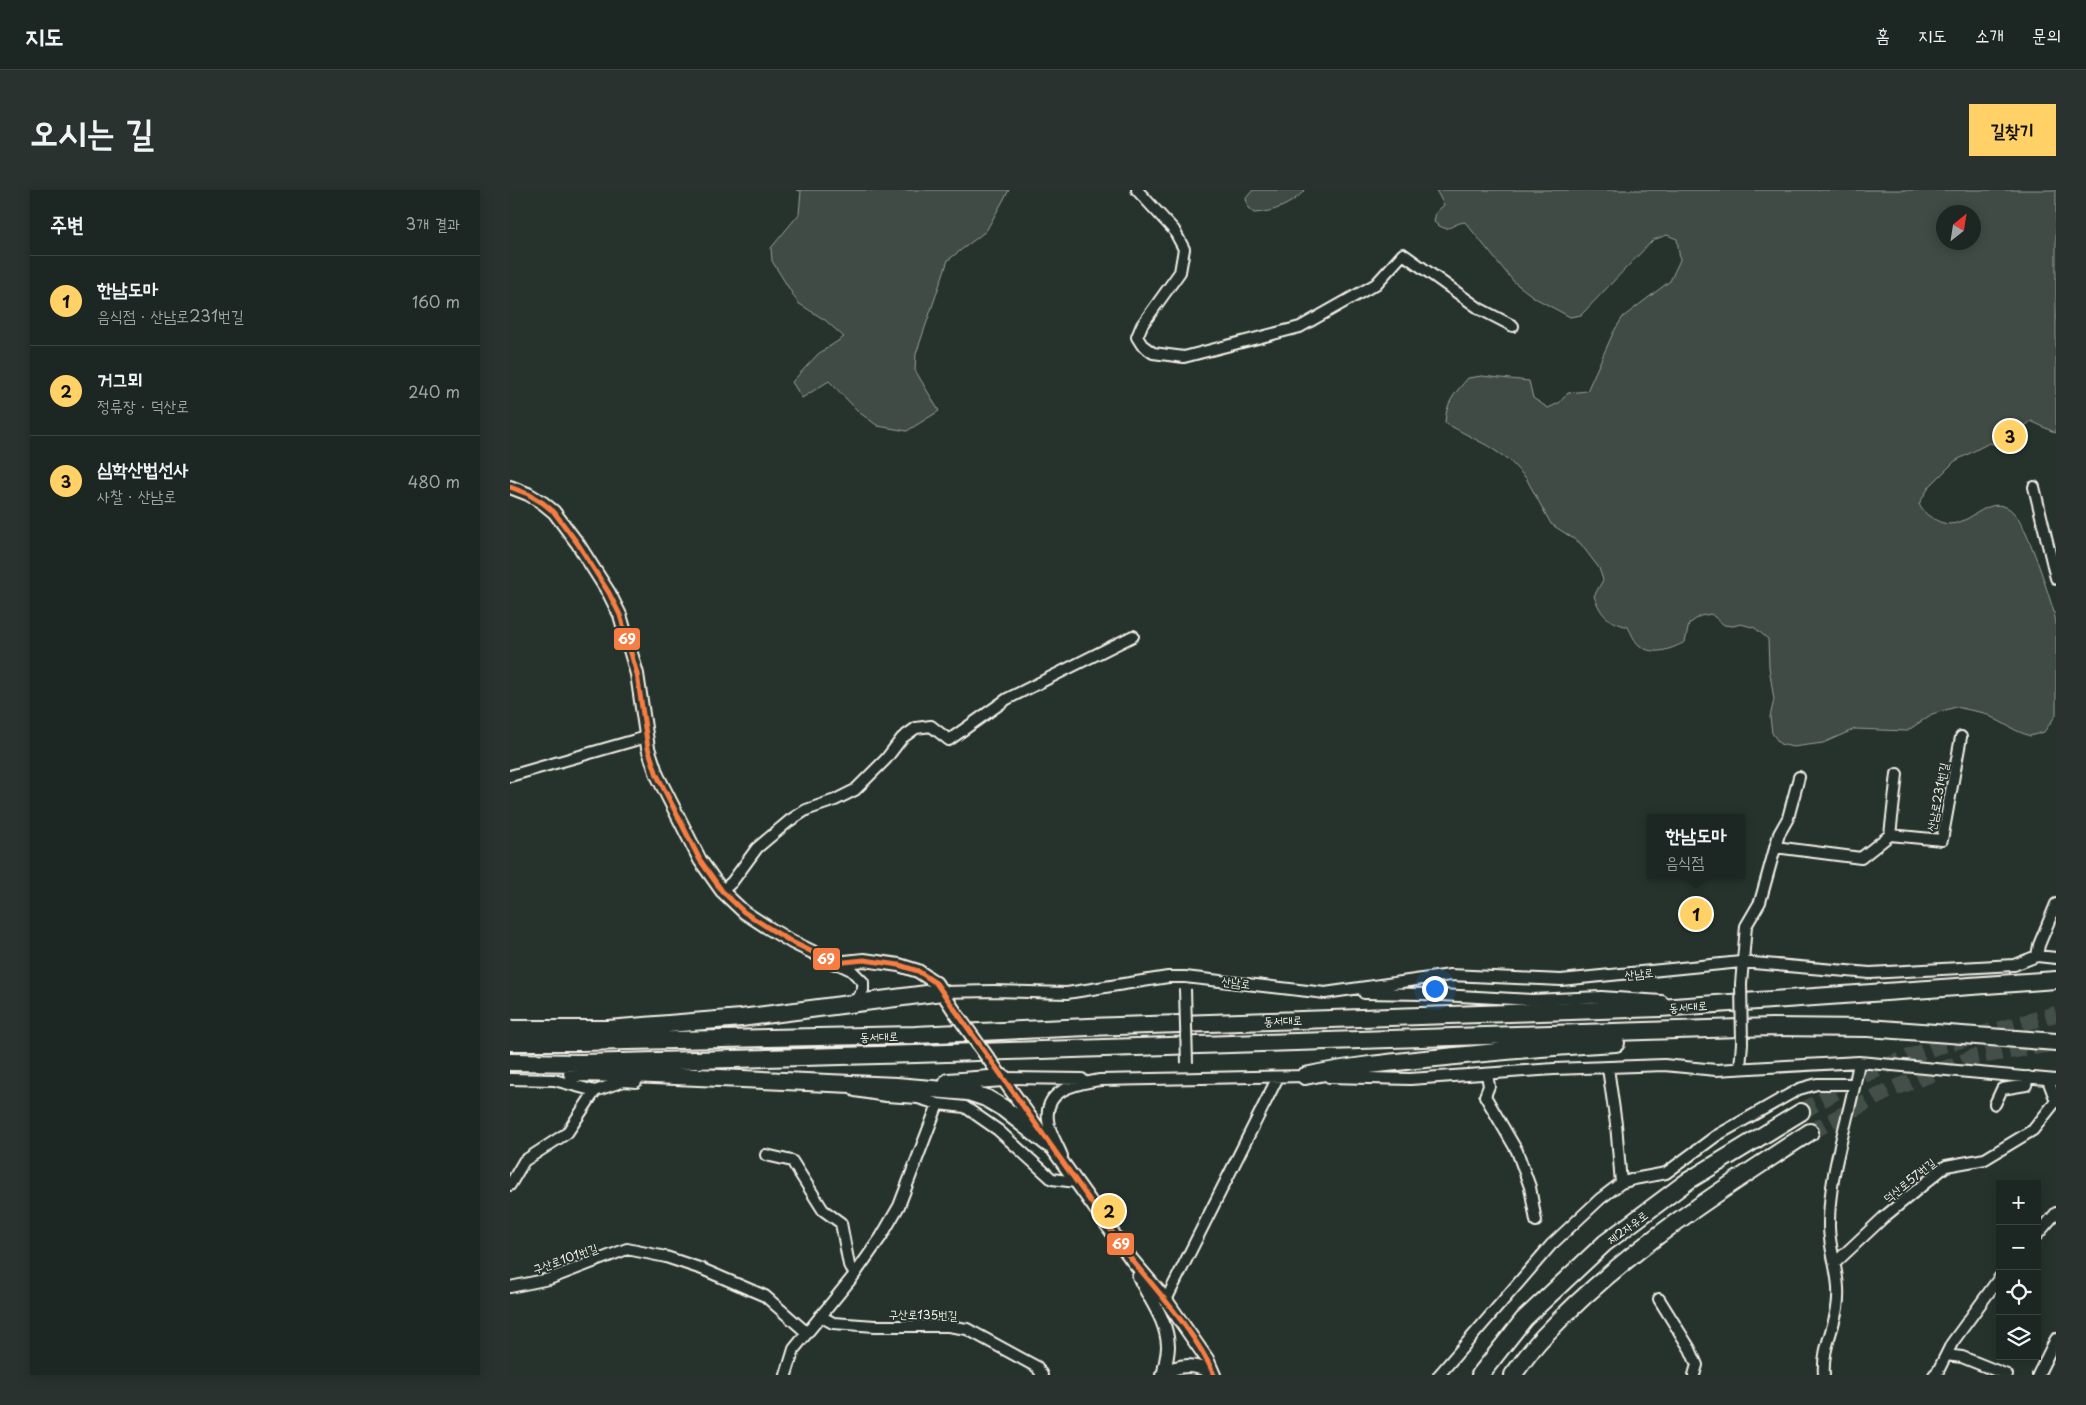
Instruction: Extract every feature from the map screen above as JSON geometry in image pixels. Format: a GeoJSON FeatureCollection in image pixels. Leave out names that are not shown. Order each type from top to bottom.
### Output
{"type":"FeatureCollection","features":[{"type":"Feature","properties":{"kind":"highway","name":"동서대로"},"geometry":{"type":"LineString","coordinates":[[510,1042],[915,1035],[1708,1004],[2056,980]]}},
{"type":"Feature","properties":{"kind":"highway"},"geometry":{"type":"LineString","coordinates":[[510,1028],[608,1029],[741,1018],[942,992]]}},
{"type":"Feature","properties":{"kind":"highway","name":"동서대로"},"geometry":{"type":"LineString","coordinates":[[510,1062],[916,1054],[1772,1027],[1868,1028],[2056,1042]]}},
{"type":"Feature","properties":{"kind":"highway"},"geometry":{"type":"LineString","coordinates":[[1305,1076],[1349,1067],[1505,1051],[1674,1041],[1724,1029]]}},
{"type":"Feature","properties":{"kind":"highway"},"geometry":{"type":"LineString","coordinates":[[510,1072],[632,1074],[896,1086],[968,1092],[980,1095],[1003,1108],[1049,1144]]}},
{"type":"Feature","properties":{"kind":"highway"},"geometry":{"type":"LineString","coordinates":[[896,1086],[998,1072]]}},
{"type":"Feature","properties":{"kind":"highway","name":"제2자유로"},"geometry":{"type":"LineString","coordinates":[[1480,1375],[1524,1319],[1606,1243],[1688,1181],[1801,1112]]}},
{"type":"Feature","properties":{"kind":"highway","name":"제2자유로"},"geometry":{"type":"LineString","coordinates":[[1513,1375],[1543,1337],[1622,1262],[1703,1202],[1810,1132]]}},
{"type":"Feature","properties":{"kind":"street"},"geometry":{"type":"LineString","coordinates":[[1137,190],[1174,230],[1184,249],[1180,272],[1142,325],[1137,337],[1142,345],[1153,353],[1184,357],[1300,327],[1376,284],[1403,254],[1480,309],[1512,326]]}},
{"type":"Feature","properties":{"kind":"street"},"geometry":{"type":"LineString","coordinates":[[510,487],[535,498],[554,512],[578,544],[620,615],[637,674],[648,748],[657,775],[700,860],[722,891],[744,912],[792,942],[851,970],[863,982],[863,990],[853,1004]]}},
{"type":"Feature","properties":{"kind":"street"},"geometry":{"type":"LineString","coordinates":[[2034,487],[2056,578]]}},
{"type":"Feature","properties":{"kind":"street"},"geometry":{"type":"LineString","coordinates":[[722,891],[732,882],[757,848],[806,810],[835,800],[855,790],[886,759],[902,738],[916,728],[931,726],[949,740],[1007,699],[1133,636]]}},
{"type":"Feature","properties":{"kind":"street"},"geometry":{"type":"LineString","coordinates":[[510,776],[646,737]]}},
{"type":"Feature","properties":{"kind":"street","name":"산남로231번길"},"geometry":{"type":"LineString","coordinates":[[1890,835],[1942,840],[1961,737]]}},
{"type":"Feature","properties":{"kind":"street"},"geometry":{"type":"LineString","coordinates":[[1775,847],[1861,858],[1890,835],[1897,774]]}},
{"type":"Feature","properties":{"kind":"street"},"geometry":{"type":"LineString","coordinates":[[1740,1068],[1742,1043],[1741,984],[1746,926],[1760,902],[1779,834],[1788,818],[1799,777]]}},
{"type":"Feature","properties":{"kind":"street"},"geometry":{"type":"LineString","coordinates":[[2056,904],[2039,945],[2037,956],[2056,958]]}},
{"type":"Feature","properties":{"kind":"street","name":"산남로"},"geometry":{"type":"LineString","coordinates":[[942,992],[993,990],[1067,992],[1168,977],[1185,977],[1325,993],[1450,975],[1561,980],[1742,962],[1870,973],[2014,965],[2037,956]]}},
{"type":"Feature","properties":{"kind":"street"},"geometry":{"type":"LineString","coordinates":[[835,963],[864,960],[899,965],[918,971],[936,983],[1132,1260],[1166,1300],[1207,1359],[1214,1375]]}},
{"type":"Feature","properties":{"kind":"street"},"geometry":{"type":"LineString","coordinates":[[1185,977],[1187,1063],[1185,1078]]}},
{"type":"Feature","properties":{"kind":"street"},"geometry":{"type":"LineString","coordinates":[[1325,993],[1395,992],[1532,1000],[1601,997],[1708,1004]]}},
{"type":"Feature","properties":{"kind":"street"},"geometry":{"type":"LineString","coordinates":[[998,1072],[1100,1080],[1305,1076],[1410,1079],[1664,1065],[1716,1070],[1858,1062],[2052,1080],[2056,1101]]}},
{"type":"Feature","properties":{"kind":"street"},"geometry":{"type":"LineString","coordinates":[[1824,1375],[1823,1363],[1827,1339],[1837,1308],[1838,1276],[1830,1228],[1833,1188],[1858,1062]]}},
{"type":"Feature","properties":{"kind":"street"},"geometry":{"type":"LineString","coordinates":[[1608,1068],[1616,1124],[1621,1183]]}},
{"type":"Feature","properties":{"kind":"street"},"geometry":{"type":"LineString","coordinates":[[1487,1074],[1489,1086],[1485,1096],[1517,1151],[1530,1187],[1536,1222]]}},
{"type":"Feature","properties":{"kind":"street"},"geometry":{"type":"LineString","coordinates":[[1166,1300],[1278,1077]]}},
{"type":"Feature","properties":{"kind":"street"},"geometry":{"type":"LineString","coordinates":[[1995,1104],[2002,1089],[2026,1085],[2028,1077]]}},
{"type":"Feature","properties":{"kind":"street"},"geometry":{"type":"LineString","coordinates":[[510,1079],[554,1080],[595,1091],[624,1081],[861,1092],[918,1098],[938,1104],[965,1107],[998,1130],[1052,1179],[1076,1182]]}},
{"type":"Feature","properties":{"kind":"street"},"geometry":{"type":"LineString","coordinates":[[1066,1167],[1048,1120],[1049,1106],[1062,1089],[1100,1080]]}},
{"type":"Feature","properties":{"kind":"street"},"geometry":{"type":"LineString","coordinates":[[1439,1375],[1551,1245],[1600,1199],[1621,1183],[1666,1173],[1716,1136],[1799,1088],[1817,1084],[1855,1084]]}},
{"type":"Feature","properties":{"kind":"street"},"geometry":{"type":"LineString","coordinates":[[510,1185],[524,1161],[567,1132],[595,1091]]}},
{"type":"Feature","properties":{"kind":"street","name":"덕산로57번길"},"geometry":{"type":"LineString","coordinates":[[1835,1263],[1884,1217],[1946,1166],[1985,1159],[2033,1130],[2056,1101]]}},
{"type":"Feature","properties":{"kind":"street"},"geometry":{"type":"LineString","coordinates":[[786,1375],[794,1349],[855,1274],[881,1237],[899,1206],[938,1104]]}},
{"type":"Feature","properties":{"kind":"street"},"geometry":{"type":"LineString","coordinates":[[766,1155],[792,1161],[823,1210],[842,1223],[849,1265],[855,1274]]}},
{"type":"Feature","properties":{"kind":"street"},"geometry":{"type":"LineString","coordinates":[[2041,1230],[2056,1213]]}},
{"type":"Feature","properties":{"kind":"street","name":"구산로101번길"},"geometry":{"type":"LineString","coordinates":[[510,1288],[549,1279],[627,1249],[666,1257],[702,1269],[765,1296],[806,1332]]}},
{"type":"Feature","properties":{"kind":"street"},"geometry":{"type":"LineString","coordinates":[[1132,1260],[1142,1283],[1159,1313],[1164,1329],[1168,1346],[1163,1374]]}},
{"type":"Feature","properties":{"kind":"street"},"geometry":{"type":"LineString","coordinates":[[1934,1375],[1952,1343],[1996,1282]]}},
{"type":"Feature","properties":{"kind":"street"},"geometry":{"type":"LineString","coordinates":[[1659,1298],[1690,1349],[1697,1365],[1694,1375]]}},
{"type":"Feature","properties":{"kind":"street","name":"구산로135번길"},"geometry":{"type":"LineString","coordinates":[[820,1316],[832,1323],[875,1326],[948,1326],[967,1329],[1037,1367],[1042,1375]]}},
{"type":"Feature","properties":{"kind":"street"},"geometry":{"type":"LineString","coordinates":[[2038,1375],[2056,1339]]}},
{"type":"Feature","properties":{"kind":"street"},"geometry":{"type":"LineString","coordinates":[[1946,1355],[1962,1356],[2007,1375]]}},
{"type":"Feature","properties":{"kind":"street"},"geometry":{"type":"LineString","coordinates":[[1163,1374],[1176,1367],[1190,1366],[1203,1368],[1214,1375]]}},
{"type":"Feature","properties":{"kind":"shaded area"},"geometry":{"type":"Polygon","coordinates":[[[796,190],[1009,190],[986,231],[948,260],[916,354],[915,370],[939,411],[907,431],[878,426],[860,413],[829,381],[802,398],[792,382],[818,354],[844,337],[825,320],[798,303],[772,261],[771,248],[799,214],[801,191],[796,190]]]}},
{"type":"Feature","properties":{"kind":"shaded area"},"geometry":{"type":"Polygon","coordinates":[[[1253,190],[1305,190],[1294,200],[1282,207],[1254,213],[1248,208],[1246,198],[1253,190]]]}},
{"type":"Feature","properties":{"kind":"shaded area"},"geometry":{"type":"Polygon","coordinates":[[[1436,190],[2056,190],[2056,433],[2031,421],[2002,446],[1989,443],[1955,461],[1929,487],[1919,504],[1927,515],[1945,523],[1955,523],[1964,520],[1990,506],[1999,505],[2008,508],[2015,514],[2022,525],[2041,572],[2056,623],[2056,715],[2044,732],[2030,736],[1984,713],[1956,707],[1932,714],[1907,731],[1855,729],[1823,743],[1793,747],[1780,744],[1772,733],[1770,717],[1774,700],[1769,667],[1768,639],[1755,628],[1741,624],[1733,626],[1724,625],[1711,614],[1700,616],[1689,624],[1685,642],[1662,651],[1650,651],[1639,645],[1628,627],[1615,623],[1606,617],[1594,596],[1603,580],[1599,568],[1580,543],[1551,524],[1526,478],[1509,460],[1488,446],[1445,423],[1447,409],[1452,398],[1468,378],[1482,376],[1529,381],[1533,398],[1548,408],[1559,403],[1568,393],[1587,391],[1614,331],[1623,317],[1670,281],[1680,260],[1677,239],[1667,235],[1653,240],[1581,315],[1570,317],[1535,298],[1514,282],[1465,222],[1450,228],[1443,228],[1434,222],[1436,212],[1444,205],[1436,190]]]}},
{"type":"Feature","properties":{"kind":"tunnel"},"geometry":{"type":"LineString","coordinates":[[1801,1112],[1866,1074],[1935,1047],[2056,1014]]}},
{"type":"Feature","properties":{"kind":"tunnel"},"geometry":{"type":"LineString","coordinates":[[1810,1132],[1890,1090],[1975,1057],[2050,1044]]}},
{"type":"Feature","properties":{"kind":"transit line","name":"69"},"geometry":{"type":"LineString","coordinates":[[510,487],[528,494],[554,512],[578,544],[609,593],[620,615],[637,674],[648,748],[657,775],[700,860],[722,891],[744,912],[767,927],[792,942],[835,963],[864,960],[899,965],[918,971],[936,983],[1132,1260],[1188,1330],[1214,1375]]}},
{"type":"Feature","properties":{"kind":"place","name":"심학산법선사"},"geometry":{"type":"Point","coordinates":[2010,436]}},
{"type":"Feature","properties":{"kind":"place","name":"한남도마"},"geometry":{"type":"Point","coordinates":[1696,914]}},
{"type":"Feature","properties":{"kind":"place","name":"거그뫼"},"geometry":{"type":"Point","coordinates":[1109,1211]}}]}
